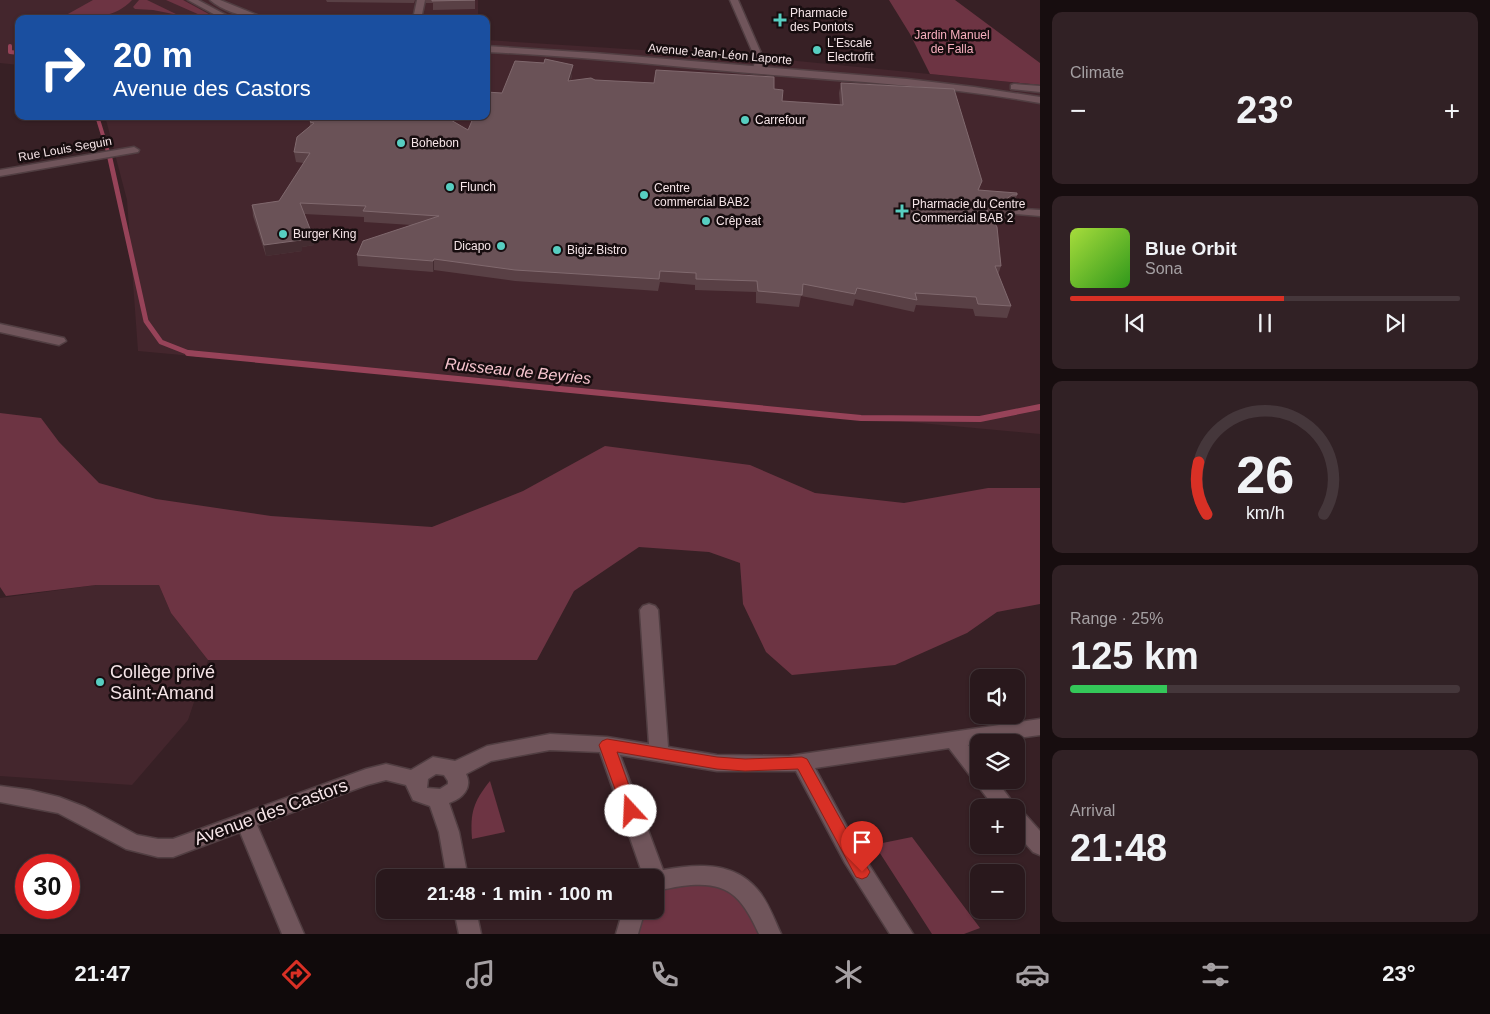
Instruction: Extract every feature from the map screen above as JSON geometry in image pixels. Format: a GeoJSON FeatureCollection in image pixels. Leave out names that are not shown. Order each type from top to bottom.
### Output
{"type":"FeatureCollection","features":[{"type":"Feature","properties":{"kind":"street"},"geometry":{"type":"LineString","coordinates":[[192,0],[223,15]]}},
{"type":"Feature","properties":{"kind":"street"},"geometry":{"type":"LineString","coordinates":[[214,0],[251,15]]}},
{"type":"Feature","properties":{"kind":"street"},"geometry":{"type":"LineString","coordinates":[[418,15],[421,0]]}},
{"type":"Feature","properties":{"kind":"street"},"geometry":{"type":"LineString","coordinates":[[734,0],[759,60],[758,70]]}},
{"type":"Feature","properties":{"kind":"street","name":"Avenue Jean-Léon Laporte"},"geometry":{"type":"LineString","coordinates":[[490,42],[722,58]]}},
{"type":"Feature","properties":{"kind":"street","name":"Avenue Jean-Léon Laporte"},"geometry":{"type":"LineString","coordinates":[[490,50],[669,61],[951,87],[1040,100]]}},
{"type":"Feature","properties":{"kind":"street","name":"Avenue Jean-Léon Laporte"},"geometry":{"type":"LineString","coordinates":[[786,63],[1040,89]]}},
{"type":"Feature","properties":{"kind":"street","name":"Rue Louis Seguin"},"geometry":{"type":"LineString","coordinates":[[0,173],[134,150]]}},
{"type":"Feature","properties":{"kind":"street"},"geometry":{"type":"LineString","coordinates":[[1010,211],[1040,213]]}},
{"type":"Feature","properties":{"kind":"street"},"geometry":{"type":"LineString","coordinates":[[0,328],[59,340]]}},
{"type":"Feature","properties":{"kind":"street"},"geometry":{"type":"LineString","coordinates":[[649,610],[659,752]]}},
{"type":"Feature","properties":{"kind":"street"},"geometry":{"type":"LineString","coordinates":[[454,771],[487,754],[550,742],[607,745],[717,763],[745,765],[802,763],[1040,727]]}},
{"type":"Feature","properties":{"kind":"street"},"geometry":{"type":"LineString","coordinates":[[954,740],[970,761]]}},
{"type":"Feature","properties":{"kind":"street"},"geometry":{"type":"LineString","coordinates":[[607,745],[651,869]]}},
{"type":"Feature","properties":{"kind":"street"},"geometry":{"type":"LineString","coordinates":[[802,763],[852,856],[902,934]]}},
{"type":"Feature","properties":{"kind":"street"},"geometry":{"type":"LineString","coordinates":[[433,765],[445,766],[454,771],[458,781],[454,791],[445,798],[432,799],[421,794],[416,784],[417,778],[423,770],[433,765]]}},
{"type":"Feature","properties":{"kind":"street","name":"Avenue des Castors"},"geometry":{"type":"LineString","coordinates":[[0,794],[34,799],[77,812],[125,840],[147,848],[173,848],[244,820],[366,777],[386,772],[417,778]]}},
{"type":"Feature","properties":{"kind":"street"},"geometry":{"type":"LineString","coordinates":[[992,789],[1000,799]]}},
{"type":"Feature","properties":{"kind":"street"},"geometry":{"type":"LineString","coordinates":[[438,799],[449,832],[456,869]]}},
{"type":"Feature","properties":{"kind":"street"},"geometry":{"type":"LineString","coordinates":[[244,820],[292,934]]}},
{"type":"Feature","properties":{"kind":"street"},"geometry":{"type":"LineString","coordinates":[[1025,828],[1038,842]]}},
{"type":"Feature","properties":{"kind":"street"},"geometry":{"type":"LineString","coordinates":[[664,879],[689,875],[717,875],[735,882],[750,896],[770,934]]}},
{"type":"Feature","properties":{"kind":"street"},"geometry":{"type":"LineString","coordinates":[[467,919],[470,934]]}},
{"type":"Feature","properties":{"kind":"street"},"geometry":{"type":"LineString","coordinates":[[627,934],[631,919]]}},
{"type":"Feature","properties":{"kind":"shaded area"},"geometry":{"type":"Polygon","coordinates":[[[0,0],[478,0],[478,15],[15,15],[15,65],[0,63],[0,0]]]}},
{"type":"Feature","properties":{"kind":"shaded area"},"geometry":{"type":"Polygon","coordinates":[[[490,40],[767,58],[1040,85],[1040,434],[138,351],[127,200],[106,120],[490,120],[490,40]]]}},
{"type":"Feature","properties":{"kind":"shaded area","name":"Collège privé Saint-Amand"},"geometry":{"type":"Polygon","coordinates":[[[96,585],[159,585],[171,613],[208,660],[188,720],[132,785],[0,776],[0,598],[96,585]]]}},
{"type":"Feature","properties":{"kind":"green space"},"geometry":{"type":"Polygon","coordinates":[[[93,0],[132,0],[125,7],[107,15],[66,15],[93,0]]]}},
{"type":"Feature","properties":{"kind":"green space"},"geometry":{"type":"Polygon","coordinates":[[[139,0],[147,0],[178,15],[135,9],[133,7],[139,0]]]}},
{"type":"Feature","properties":{"kind":"green space"},"geometry":{"type":"Polygon","coordinates":[[[166,0],[183,0],[211,15],[200,15],[166,0]]]}},
{"type":"Feature","properties":{"kind":"green space","name":"Jardin Manuel de Falla"},"geometry":{"type":"Polygon","coordinates":[[[889,0],[955,0],[1040,63],[1040,85],[930,74],[910,34],[889,0]]]}},
{"type":"Feature","properties":{"kind":"green space"},"geometry":{"type":"Polygon","coordinates":[[[0,413],[41,418],[59,442],[99,483],[156,499],[271,516],[432,527],[523,491],[605,446],[750,465],[815,493],[904,503],[988,488],[1040,488],[1040,604],[997,612],[967,633],[895,665],[792,675],[766,652],[743,604],[740,563],[709,552],[639,547],[574,591],[537,660],[208,660],[171,613],[159,585],[96,585],[6,596],[0,587],[0,413]]]}},
{"type":"Feature","properties":{"kind":"green space"},"geometry":{"type":"Polygon","coordinates":[[[490,781],[505,832],[472,839],[472,815],[474,808],[490,781]]]}},
{"type":"Feature","properties":{"kind":"green space"},"geometry":{"type":"Polygon","coordinates":[[[912,837],[970,915],[970,919],[973,919],[980,928],[964,934],[932,934],[876,847],[862,850],[858,848],[912,837]]]}},
{"type":"Feature","properties":{"kind":"green space"},"geometry":{"type":"Polygon","coordinates":[[[682,881],[728,885],[764,934],[635,934],[640,919],[664,919],[664,886],[682,881]]]}},
{"type":"Feature","properties":{"kind":"building"},"geometry":{"type":"Polygon","coordinates":[[[432,0],[475,0],[432,1],[432,0]]]}},
{"type":"Feature","properties":{"kind":"building","name":"Centre commercial BAB2"},"geometry":{"type":"Polygon","coordinates":[[[545,59],[573,65],[568,81],[591,78],[595,80],[654,83],[656,70],[774,77],[774,89],[783,90],[782,101],[843,105],[841,83],[954,89],[982,181],[978,190],[1017,193],[1017,195],[1012,195],[1005,200],[1009,204],[1016,204],[1016,207],[984,205],[997,227],[1001,266],[995,266],[1011,306],[978,304],[976,297],[915,293],[917,300],[857,288],[855,294],[803,284],[802,295],[758,291],[757,281],[696,279],[696,273],[660,271],[659,279],[515,270],[434,259],[433,261],[357,255],[363,241],[439,216],[363,211],[366,206],[300,203],[312,234],[299,236],[301,240],[264,245],[252,205],[279,201],[310,153],[294,152],[297,137],[314,123],[310,122],[311,120],[451,120],[468,130],[472,120],[490,120],[490,92],[502,93],[515,61],[544,63],[545,59]]]}},
{"type":"Feature","properties":{"kind":"waterway"},"geometry":{"type":"LineString","coordinates":[[10,46],[10,52],[15,53]]}},
{"type":"Feature","properties":{"kind":"waterway"},"geometry":{"type":"LineString","coordinates":[[98,120],[109,155]]}},
{"type":"Feature","properties":{"kind":"waterway","name":"Ruisseau de Beyries"},"geometry":{"type":"LineString","coordinates":[[109,154],[146,321],[161,342],[189,353],[199,354]]}},
{"type":"Feature","properties":{"kind":"waterway","name":"Ruisseau de Beyries"},"geometry":{"type":"LineString","coordinates":[[188,353],[861,418],[980,419],[1040,407]]}},
{"type":"Feature","properties":{"kind":"place","name":"Pharmacie des Pontots"},"geometry":{"type":"Point","coordinates":[780,20]}},
{"type":"Feature","properties":{"kind":"place","name":"L'Escale Electrofit"},"geometry":{"type":"Point","coordinates":[817,50]}},
{"type":"Feature","properties":{"kind":"place","name":"Carrefour"},"geometry":{"type":"Point","coordinates":[745,120]}},
{"type":"Feature","properties":{"kind":"place","name":"Bohebon"},"geometry":{"type":"Point","coordinates":[401,143]}},
{"type":"Feature","properties":{"kind":"place","name":"Flunch"},"geometry":{"type":"Point","coordinates":[450,187]}},
{"type":"Feature","properties":{"kind":"place","name":"Centre commercial BAB2"},"geometry":{"type":"Point","coordinates":[644,195]}},
{"type":"Feature","properties":{"kind":"place","name":"Pharmacie du Centre Commercial BAB 2"},"geometry":{"type":"Point","coordinates":[902,211]}},
{"type":"Feature","properties":{"kind":"place","name":"Crêp'eat"},"geometry":{"type":"Point","coordinates":[706,221]}},
{"type":"Feature","properties":{"kind":"place","name":"Burger King"},"geometry":{"type":"Point","coordinates":[283,234]}},
{"type":"Feature","properties":{"kind":"place","name":"Dicapo"},"geometry":{"type":"Point","coordinates":[501,246]}},
{"type":"Feature","properties":{"kind":"place","name":"Bigiz Bistro"},"geometry":{"type":"Point","coordinates":[557,250]}},
{"type":"Feature","properties":{"kind":"place","name":"Collège privé Saint-Amand"},"geometry":{"type":"Point","coordinates":[100,682]}},
{"type":"Feature","properties":{"kind":"route"},"geometry":{"type":"LineString","coordinates":[[631,811],[607,745],[717,763],[745,765],[802,763],[862,872]]}}]}
